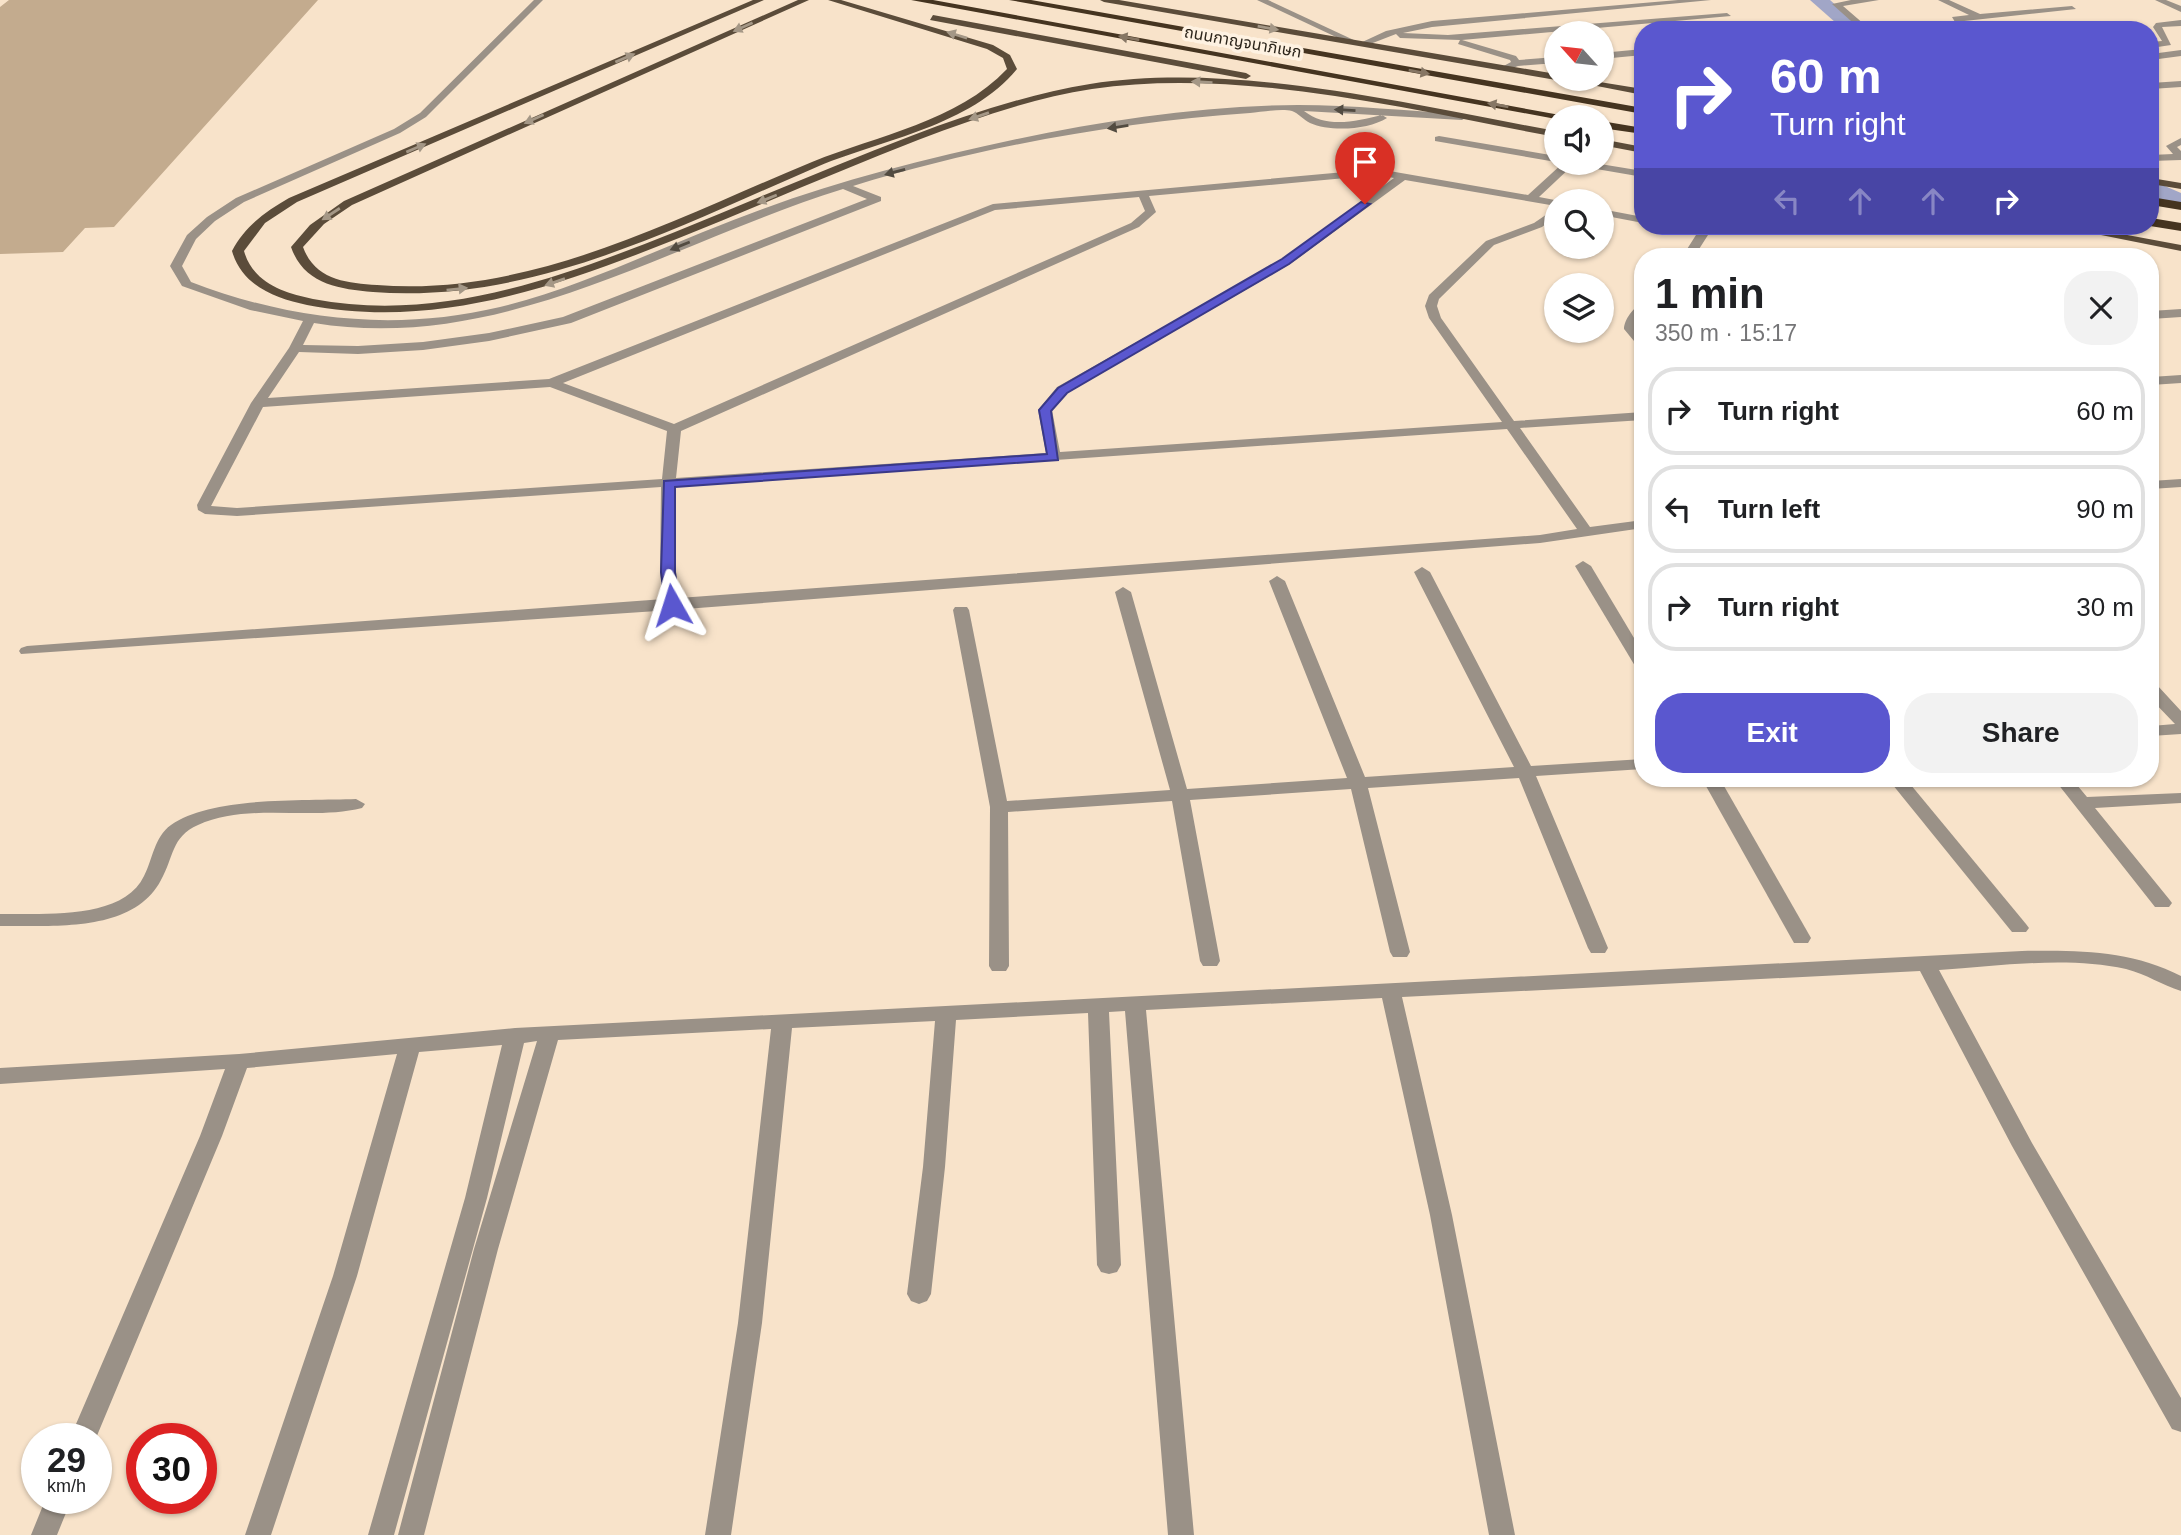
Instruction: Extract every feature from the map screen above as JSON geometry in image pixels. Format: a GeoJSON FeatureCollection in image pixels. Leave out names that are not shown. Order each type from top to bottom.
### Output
{"type":"FeatureCollection","features":[{"type":"Feature","properties":{"kind":"highway","name":"ถนนกาญจนาภิเษก"},"geometry":{"type":"LineString","coordinates":[[916,0],[1544,113]]}},
{"type":"Feature","properties":{"kind":"highway","name":"ถนนกาญจนาภิเษก"},"geometry":{"type":"LineString","coordinates":[[1014,0],[1634,109]]}},
{"type":"Feature","properties":{"kind":"highway"},"geometry":{"type":"LineString","coordinates":[[936,4],[1112,50]]}},
{"type":"Feature","properties":{"kind":"highway"},"geometry":{"type":"LineString","coordinates":[[1614,126],[1634,130]]}},
{"type":"Feature","properties":{"kind":"highway"},"geometry":{"type":"LineString","coordinates":[[2159,202],[2181,206]]}},
{"type":"Feature","properties":{"kind":"highway"},"geometry":{"type":"LineString","coordinates":[[2159,223],[2181,227]]}},
{"type":"Feature","properties":{"kind":"main road"},"geometry":{"type":"LineString","coordinates":[[760,0],[353,175],[267,215],[243,240],[238,251],[240,261],[248,272],[267,288],[284,296],[336,306],[408,309],[491,300],[598,267],[928,135],[1049,95],[1117,83],[1172,81],[1343,95]]}},
{"type":"Feature","properties":{"kind":"main road"},"geometry":{"type":"LineString","coordinates":[[805,0],[391,182],[348,203],[304,236],[297,247],[311,273],[323,281],[369,289],[427,292],[462,289],[531,274],[601,252],[945,114],[1004,80],[1012,69],[1007,57],[990,47],[833,0]]}},
{"type":"Feature","properties":{"kind":"main road"},"geometry":{"type":"LineString","coordinates":[[833,0],[1544,132]]}},
{"type":"Feature","properties":{"kind":"main road"},"geometry":{"type":"LineString","coordinates":[[1104,0],[1544,75]]}},
{"type":"Feature","properties":{"kind":"main road"},"geometry":{"type":"LineString","coordinates":[[1614,87],[1634,90]]}},
{"type":"Feature","properties":{"kind":"main road"},"geometry":{"type":"LineString","coordinates":[[1614,144],[1634,148]]}},
{"type":"Feature","properties":{"kind":"main road"},"geometry":{"type":"LineString","coordinates":[[2159,182],[2181,186]]}},
{"type":"Feature","properties":{"kind":"main road"},"geometry":{"type":"LineString","coordinates":[[2111,235],[2181,248]]}},
{"type":"Feature","properties":{"kind":"street"},"geometry":{"type":"LineString","coordinates":[[539,0],[423,115],[367,145],[240,200],[211,219],[191,237],[176,266],[186,284],[237,306],[309,321],[418,323],[466,318],[583,286],[744,219],[844,186],[930,162],[1037,140],[1148,122],[1295,108],[1462,117]]}},
{"type":"Feature","properties":{"kind":"street"},"geometry":{"type":"LineString","coordinates":[[1261,0],[1358,43],[1432,24],[1707,0]]}},
{"type":"Feature","properties":{"kind":"street"},"geometry":{"type":"LineString","coordinates":[[1856,21],[1836,4],[1875,0]]}},
{"type":"Feature","properties":{"kind":"street"},"geometry":{"type":"LineString","coordinates":[[1942,0],[1979,17]]}},
{"type":"Feature","properties":{"kind":"street"},"geometry":{"type":"LineString","coordinates":[[1955,19],[2076,10],[2051,0]]}},
{"type":"Feature","properties":{"kind":"street"},"geometry":{"type":"LineString","coordinates":[[2159,0],[2181,9]]}},
{"type":"Feature","properties":{"kind":"street"},"geometry":{"type":"LineString","coordinates":[[1664,21],[1727,16]]}},
{"type":"Feature","properties":{"kind":"street"},"geometry":{"type":"LineString","coordinates":[[1389,33],[1448,38],[1634,23]]}},
{"type":"Feature","properties":{"kind":"street"},"geometry":{"type":"LineString","coordinates":[[2159,24],[2181,23]]}},
{"type":"Feature","properties":{"kind":"street"},"geometry":{"type":"LineString","coordinates":[[2159,30],[2168,43],[2159,44]]}},
{"type":"Feature","properties":{"kind":"street"},"geometry":{"type":"LineString","coordinates":[[1448,38],[1507,55],[1516,64]]}},
{"type":"Feature","properties":{"kind":"street"},"geometry":{"type":"LineString","coordinates":[[1614,55],[1634,53]]}},
{"type":"Feature","properties":{"kind":"street"},"geometry":{"type":"LineString","coordinates":[[2159,56],[2181,54]]}},
{"type":"Feature","properties":{"kind":"street"},"geometry":{"type":"LineString","coordinates":[[1504,68],[1544,61]]}},
{"type":"Feature","properties":{"kind":"street"},"geometry":{"type":"LineString","coordinates":[[2159,85],[2181,84]]}},
{"type":"Feature","properties":{"kind":"street"},"geometry":{"type":"LineString","coordinates":[[1439,139],[1544,157]]}},
{"type":"Feature","properties":{"kind":"street"},"geometry":{"type":"LineString","coordinates":[[2181,141],[2171,146],[2181,157]]}},
{"type":"Feature","properties":{"kind":"street"},"geometry":{"type":"LineString","coordinates":[[2159,158],[2181,157]]}},
{"type":"Feature","properties":{"kind":"street"},"geometry":{"type":"LineString","coordinates":[[1614,169],[1634,172]]}},
{"type":"Feature","properties":{"kind":"street"},"geometry":{"type":"LineString","coordinates":[[258,403],[551,383],[985,209],[1367,172],[1405,175],[1544,201]]}},
{"type":"Feature","properties":{"kind":"street"},"geometry":{"type":"LineString","coordinates":[[1054,458],[1045,410],[1062,390],[1286,261],[1405,175]]}},
{"type":"Feature","properties":{"kind":"street"},"geometry":{"type":"LineString","coordinates":[[1531,198],[1556,175]]}},
{"type":"Feature","properties":{"kind":"street"},"geometry":{"type":"LineString","coordinates":[[295,348],[358,350],[423,346],[489,337],[567,320],[877,199],[844,186]]}},
{"type":"Feature","properties":{"kind":"street"},"geometry":{"type":"LineString","coordinates":[[551,383],[674,429],[1135,225],[1151,212],[1142,193]]}},
{"type":"Feature","properties":{"kind":"street"},"geometry":{"type":"LineString","coordinates":[[1614,214],[1634,218]]}},
{"type":"Feature","properties":{"kind":"street"},"geometry":{"type":"LineString","coordinates":[[1544,220],[1490,243],[1433,298],[1431,306],[1435,318],[1585,530]]}},
{"type":"Feature","properties":{"kind":"street"},"geometry":{"type":"LineString","coordinates":[[2159,314],[2181,313]]}},
{"type":"Feature","properties":{"kind":"street"},"geometry":{"type":"LineString","coordinates":[[1634,318],[1630,323],[1630,329],[1634,334]]}},
{"type":"Feature","properties":{"kind":"street"},"geometry":{"type":"LineString","coordinates":[[309,321],[295,348],[258,403],[204,505],[205,510],[220,513],[265,511],[1634,417]]}},
{"type":"Feature","properties":{"kind":"street"},"geometry":{"type":"LineString","coordinates":[[2159,380],[2181,379]]}},
{"type":"Feature","properties":{"kind":"street"},"geometry":{"type":"LineString","coordinates":[[672,605],[668,572],[668,484],[674,429]]}},
{"type":"Feature","properties":{"kind":"street"},"geometry":{"type":"LineString","coordinates":[[2159,484],[2181,483]]}},
{"type":"Feature","properties":{"kind":"street"},"geometry":{"type":"LineString","coordinates":[[27,651],[1540,539],[1585,530],[1634,525]]}},
{"type":"Feature","properties":{"kind":"street"},"geometry":{"type":"LineString","coordinates":[[1583,566],[1634,651]]}},
{"type":"Feature","properties":{"kind":"street"},"geometry":{"type":"LineString","coordinates":[[1422,572],[1525,772],[1598,948]]}},
{"type":"Feature","properties":{"kind":"street"},"geometry":{"type":"LineString","coordinates":[[1277,581],[1358,783],[1400,952]]}},
{"type":"Feature","properties":{"kind":"street"},"geometry":{"type":"LineString","coordinates":[[1123,592],[1180,795],[1210,961]]}},
{"type":"Feature","properties":{"kind":"street"},"geometry":{"type":"LineString","coordinates":[[961,610],[999,807],[999,966]]}},
{"type":"Feature","properties":{"kind":"street"},"geometry":{"type":"LineString","coordinates":[[2159,698],[2181,721]]}},
{"type":"Feature","properties":{"kind":"street"},"geometry":{"type":"LineString","coordinates":[[2159,730],[2181,729]]}},
{"type":"Feature","properties":{"kind":"street"},"geometry":{"type":"LineString","coordinates":[[999,807],[1634,765]]}},
{"type":"Feature","properties":{"kind":"street"},"geometry":{"type":"LineString","coordinates":[[1716,787],[1801,939]]}},
{"type":"Feature","properties":{"kind":"street"},"geometry":{"type":"LineString","coordinates":[[1904,787],[2019,928]]}},
{"type":"Feature","properties":{"kind":"street"},"geometry":{"type":"LineString","coordinates":[[2070,787],[2162,903]]}},
{"type":"Feature","properties":{"kind":"street"},"geometry":{"type":"LineString","coordinates":[[2084,803],[2181,798]]}},
{"type":"Feature","properties":{"kind":"street"},"geometry":{"type":"LineString","coordinates":[[0,920],[94,915],[126,906],[139,896],[152,880],[158,856],[167,840],[178,828],[194,820],[240,811],[356,804]]}},
{"type":"Feature","properties":{"kind":"street"},"geometry":{"type":"LineString","coordinates":[[0,1076],[239,1061],[550,1032],[1926,964],[2101,959],[2144,968],[2181,984]]}},
{"type":"Feature","properties":{"kind":"street"},"geometry":{"type":"LineString","coordinates":[[1926,964],[2017,1134],[2181,1421]]}},
{"type":"Feature","properties":{"kind":"street"},"geometry":{"type":"LineString","coordinates":[[1390,989],[1441,1215],[1502,1535]]}},
{"type":"Feature","properties":{"kind":"street"},"geometry":{"type":"LineString","coordinates":[[1135,1003],[1181,1535]]}},
{"type":"Feature","properties":{"kind":"street"},"geometry":{"type":"LineString","coordinates":[[1098,1005],[1110,1265]]}},
{"type":"Feature","properties":{"kind":"street"},"geometry":{"type":"LineString","coordinates":[[919,1294],[934,1167],[946,1012]]}},
{"type":"Feature","properties":{"kind":"street"},"geometry":{"type":"LineString","coordinates":[[718,1535],[750,1323],[782,1021]]}},
{"type":"Feature","properties":{"kind":"street"},"geometry":{"type":"LineString","coordinates":[[411,1535],[486,1249],[550,1032]]}},
{"type":"Feature","properties":{"kind":"street"},"geometry":{"type":"LineString","coordinates":[[381,1535],[476,1198],[515,1035]]}},
{"type":"Feature","properties":{"kind":"street"},"geometry":{"type":"LineString","coordinates":[[258,1535],[345,1276],[410,1046]]}},
{"type":"Feature","properties":{"kind":"street"},"geometry":{"type":"LineString","coordinates":[[89,1423],[211,1136],[239,1061]]}},
{"type":"Feature","properties":{"kind":"street"},"geometry":{"type":"LineString","coordinates":[[44,1535],[53,1514]]}},
{"type":"Feature","properties":{"kind":"building"},"geometry":{"type":"Polygon","coordinates":[[[9,0],[318,0],[114,227],[85,228],[63,252],[0,254],[0,7],[9,0]]]}},
{"type":"Feature","properties":{"kind":"waterway"},"geometry":{"type":"LineString","coordinates":[[1819,0],[1844,21]]}},
{"type":"Feature","properties":{"kind":"waterway"},"geometry":{"type":"LineString","coordinates":[[2159,191],[2181,202]]}},
{"type":"Feature","properties":{"kind":"route"},"geometry":{"type":"LineString","coordinates":[[672,605],[668,572],[668,484],[1054,458],[1045,410],[1062,390],[1286,261],[1365,204]]}}]}
